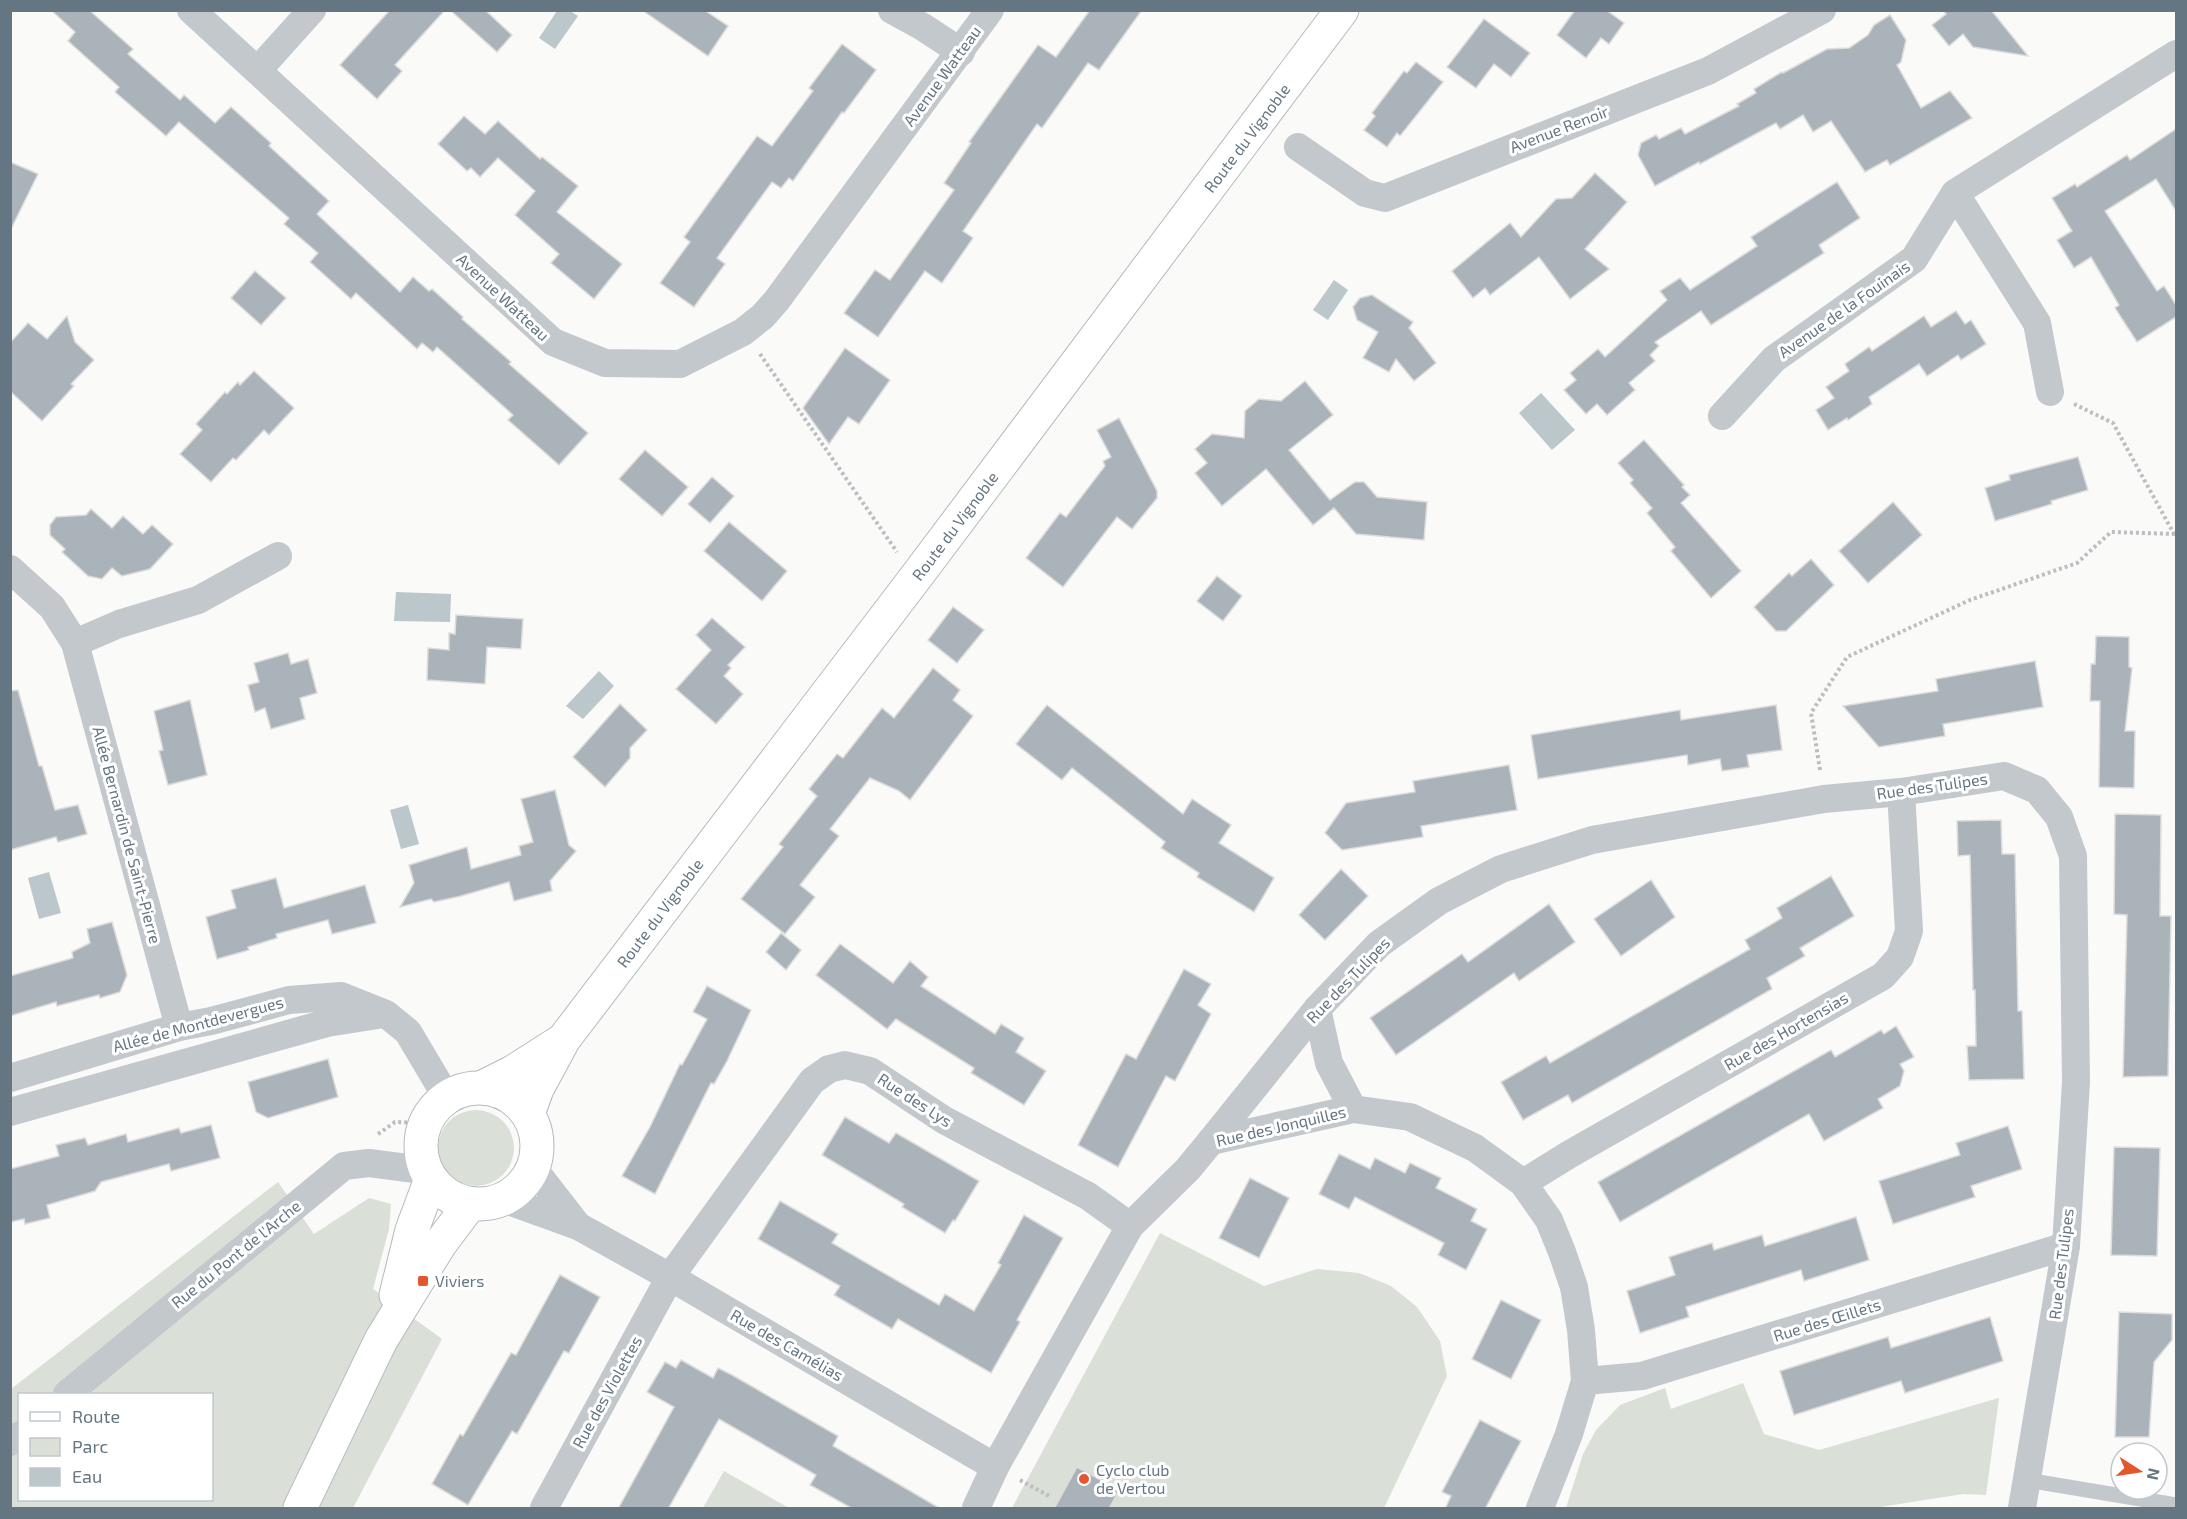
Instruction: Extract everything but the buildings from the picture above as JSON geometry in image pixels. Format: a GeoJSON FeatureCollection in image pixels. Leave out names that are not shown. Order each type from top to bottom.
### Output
{"type":"FeatureCollection","features":[{"type":"Feature","properties":{"kind":"street","name":"Avenue Watteau"},"geometry":{"type":"LineString","coordinates":[[191,10],[553,342],[605,363],[680,364],[742,332],[763,316],[990,10]]}},
{"type":"Feature","properties":{"kind":"street"},"geometry":{"type":"LineString","coordinates":[[258,70],[312,10]]}},
{"type":"Feature","properties":{"kind":"street"},"geometry":{"type":"LineString","coordinates":[[892,10],[961,52]]}},
{"type":"Feature","properties":{"kind":"street","name":"Route du Vignoble"},"geometry":{"type":"LineString","coordinates":[[528,1114],[537,1089],[564,1039],[919,573],[1342,10]]}},
{"type":"Feature","properties":{"kind":"street","name":"Avenue Renoir"},"geometry":{"type":"LineString","coordinates":[[1298,147],[1365,193],[1385,198],[1708,71],[1822,10]]}},
{"type":"Feature","properties":{"kind":"street","name":"Avenue de la Fouinais"},"geometry":{"type":"LineString","coordinates":[[1722,416],[1774,358],[1914,259],[1955,193],[2176,54]]}},
{"type":"Feature","properties":{"kind":"street"},"geometry":{"type":"LineString","coordinates":[[1955,193],[2037,322],[2050,392]]}},
{"type":"Feature","properties":{"kind":"street"},"geometry":{"type":"LineString","coordinates":[[75,643],[119,624],[198,600],[278,556]]}},
{"type":"Feature","properties":{"kind":"street","name":"Allée Bernardin de Saint-Pierre"},"geometry":{"type":"LineString","coordinates":[[10,569],[52,607],[75,643],[179,1027]]}},
{"type":"Feature","properties":{"kind":"street","name":"Rue des Tulipes"},"geometry":{"type":"LineString","coordinates":[[1211,1141],[1317,1009],[1379,944],[1439,902],[1501,869],[1592,840],[1824,800],[1901,792],[2004,776],[2037,790],[2059,817],[2073,856],[2076,1082],[2066,1246],[2022,1509]]}},
{"type":"Feature","properties":{"kind":"street","name":"Rue des Hortensias"},"geometry":{"type":"LineString","coordinates":[[1522,1183],[1883,976],[1900,957],[1909,931],[1901,792]]}},
{"type":"Feature","properties":{"kind":"street","name":"Allée de Montdevergues"},"geometry":{"type":"LineString","coordinates":[[10,1078],[179,1027],[211,1021],[289,1000],[341,996],[386,1014],[408,1032],[446,1096]]}},
{"type":"Feature","properties":{"kind":"street"},"geometry":{"type":"LineString","coordinates":[[1317,1009],[1329,1063],[1353,1109]]}},
{"type":"Feature","properties":{"kind":"street","name":"Allée de Montdevergues"},"geometry":{"type":"LineString","coordinates":[[10,1112],[327,1023],[386,1014]]}},
{"type":"Feature","properties":{"kind":"street","name":"Route du Vignoble"},"geometry":{"type":"LineString","coordinates":[[483,1087],[513,1072],[564,1039]]}},
{"type":"Feature","properties":{"kind":"street","name":"Rue des Lys"},"geometry":{"type":"LineString","coordinates":[[670,1277],[812,1081],[829,1069],[845,1065],[870,1071],[944,1120],[1088,1196],[1130,1226]]}},
{"type":"Feature","properties":{"kind":"street"},"geometry":{"type":"LineString","coordinates":[[483,1087],[509,1095],[520,1103],[535,1127],[537,1155],[533,1168],[521,1187],[503,1199],[487,1204],[470,1204],[442,1191],[427,1175],[419,1157],[420,1143],[425,1124],[434,1108],[446,1096],[465,1089],[483,1087]]}},
{"type":"Feature","properties":{"kind":"street","name":"Rue des Jonquilles"},"geometry":{"type":"LineString","coordinates":[[995,1467],[1130,1226],[1188,1168],[1211,1141],[1353,1109],[1410,1117],[1475,1148],[1522,1183],[1549,1220],[1574,1287],[1581,1330],[1585,1381],[1569,1434],[1540,1509]]}},
{"type":"Feature","properties":{"kind":"street","name":"Rue du Pont de l'Arche"},"geometry":{"type":"LineString","coordinates":[[69,1393],[344,1166],[369,1162],[427,1175]]}},
{"type":"Feature","properties":{"kind":"street","name":"Rue des Camélias"},"geometry":{"type":"LineString","coordinates":[[533,1168],[578,1226]]}},
{"type":"Feature","properties":{"kind":"street"},"geometry":{"type":"LineString","coordinates":[[381,1340],[400,1282],[427,1175]]}},
{"type":"Feature","properties":{"kind":"street","name":"Rue des Camélias"},"geometry":{"type":"LineString","coordinates":[[503,1199],[578,1226],[670,1277],[995,1467]]}},
{"type":"Feature","properties":{"kind":"street"},"geometry":{"type":"LineString","coordinates":[[300,1509],[381,1340],[440,1244],[470,1204]]}},
{"type":"Feature","properties":{"kind":"street","name":"Rue des Œillets"},"geometry":{"type":"LineString","coordinates":[[1585,1381],[1642,1376],[2066,1246]]}},
{"type":"Feature","properties":{"kind":"street","name":"Rue des Violettes"},"geometry":{"type":"LineString","coordinates":[[544,1509],[670,1277]]}},
{"type":"Feature","properties":{"kind":"street"},"geometry":{"type":"LineString","coordinates":[[976,1509],[995,1467]]}},
{"type":"Feature","properties":{"kind":"lane"},"geometry":{"type":"LineString","coordinates":[[2027,1480],[2176,1505]]}},
{"type":"Feature","properties":{"kind":"path"},"geometry":{"type":"LineString","coordinates":[[742,332],[759,353],[894,549],[919,573]]}},
{"type":"Feature","properties":{"kind":"path"},"geometry":{"type":"LineString","coordinates":[[2050,392],[2113,423],[2175,534]]}},
{"type":"Feature","properties":{"kind":"path"},"geometry":{"type":"LineString","coordinates":[[1824,800],[1811,713],[1847,657],[1970,600],[2077,563],[2111,532],[2175,534]]}},
{"type":"Feature","properties":{"kind":"green space"},"geometry":{"type":"Polygon","coordinates":[[[476,1110],[490,1113],[503,1121],[511,1134],[514,1148],[511,1162],[503,1175],[490,1183],[476,1186],[462,1183],[449,1175],[441,1162],[438,1148],[441,1134],[449,1121],[462,1113],[476,1110]]]}},
{"type":"Feature","properties":{"kind":"green space"},"geometry":{"type":"Polygon","coordinates":[[[278,1182],[314,1234],[369,1198],[391,1204],[389,1229],[373,1289],[442,1339],[353,1508],[11,1508],[11,1389],[278,1182]]]}},
{"type":"Feature","properties":{"kind":"green space"},"geometry":{"type":"Polygon","coordinates":[[[1160,1233],[1264,1286],[1317,1269],[1359,1273],[1391,1286],[1417,1307],[1440,1341],[1447,1376],[1384,1508],[1012,1508],[1160,1233]]]}},
{"type":"Feature","properties":{"kind":"green space"},"geometry":{"type":"Polygon","coordinates":[[[1743,1383],[1764,1434],[1819,1450],[1999,1398],[1986,1495],[1963,1494],[1874,1508],[1566,1508],[1583,1454],[1596,1430],[1620,1405],[1665,1388],[1671,1409],[1743,1383]]]}},
{"type":"Feature","properties":{"kind":"green space"},"geometry":{"type":"Polygon","coordinates":[[[724,1471],[789,1508],[703,1508],[724,1471]]]}},
{"type":"Feature","properties":{"kind":"water"},"geometry":{"type":"Polygon","coordinates":[[[557,11],[570,11],[578,16],[555,49],[539,38],[557,11]]]}},
{"type":"Feature","properties":{"kind":"water"},"geometry":{"type":"Polygon","coordinates":[[[1334,280],[1348,290],[1328,320],[1313,310],[1334,280]]]}},
{"type":"Feature","properties":{"kind":"water"},"geometry":{"type":"Polygon","coordinates":[[[1541,393],[1575,430],[1552,450],[1519,413],[1541,393]]]}},
{"type":"Feature","properties":{"kind":"water"},"geometry":{"type":"Polygon","coordinates":[[[396,592],[451,594],[450,622],[394,621],[396,592]]]}},
{"type":"Feature","properties":{"kind":"water"},"geometry":{"type":"Polygon","coordinates":[[[599,671],[614,686],[583,719],[566,706],[599,671]]]}},
{"type":"Feature","properties":{"kind":"water"},"geometry":{"type":"Polygon","coordinates":[[[408,805],[419,844],[401,849],[390,810],[408,805]]]}},
{"type":"Feature","properties":{"kind":"water"},"geometry":{"type":"Polygon","coordinates":[[[49,872],[61,913],[39,919],[28,878],[49,872]]]}},
{"type":"Feature","properties":{"kind":"place","name":"Viviers"},"geometry":{"type":"Point","coordinates":[423,1281]}},
{"type":"Feature","properties":{"kind":"place","name":"Cyclo club de Vertou"},"geometry":{"type":"Point","coordinates":[1084,1479]}}]}
